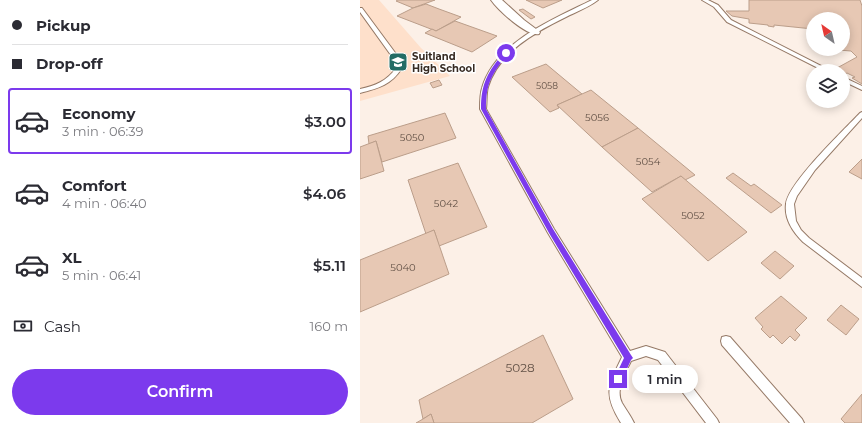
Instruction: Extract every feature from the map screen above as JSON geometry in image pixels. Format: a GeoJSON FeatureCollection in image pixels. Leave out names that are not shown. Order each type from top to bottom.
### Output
{"type":"FeatureCollection","features":[{"type":"Feature","properties":{"kind":"street"},"geometry":{"type":"LineString","coordinates":[[496,0],[520,22],[535,32]]}},
{"type":"Feature","properties":{"kind":"lane"},"geometry":{"type":"LineString","coordinates":[[596,0],[535,32],[506,53],[491,72],[484,93],[483,109],[551,231],[628,358]]}},
{"type":"Feature","properties":{"kind":"lane"},"geometry":{"type":"LineString","coordinates":[[704,0],[716,6],[729,21],[814,64]]}},
{"type":"Feature","properties":{"kind":"lane"},"geometry":{"type":"LineString","coordinates":[[360,9],[396,58],[399,68],[394,78],[379,86],[360,91]]}},
{"type":"Feature","properties":{"kind":"lane"},"geometry":{"type":"LineString","coordinates":[[850,82],[862,88]]}},
{"type":"Feature","properties":{"kind":"lane"},"geometry":{"type":"LineString","coordinates":[[862,114],[812,168],[793,195],[790,204],[792,221],[798,232],[806,240],[862,283]]}},
{"type":"Feature","properties":{"kind":"lane"},"geometry":{"type":"LineString","coordinates":[[726,341],[798,423]]}},
{"type":"Feature","properties":{"kind":"lane"},"geometry":{"type":"LineString","coordinates":[[628,423],[616,406],[613,389],[628,358],[646,351],[661,356],[713,423]]}},
{"type":"Feature","properties":{"kind":"shaded area","name":"Suitland High School"},"geometry":{"type":"Polygon","coordinates":[[[360,0],[379,0],[421,48],[450,76],[360,101],[360,0]]]}},
{"type":"Feature","properties":{"kind":"building"},"geometry":{"type":"Polygon","coordinates":[[[435,0],[413,8],[396,1],[435,0]]]}},
{"type":"Feature","properties":{"kind":"building"},"geometry":{"type":"Polygon","coordinates":[[[526,0],[562,0],[543,8],[526,0]]]}},
{"type":"Feature","properties":{"kind":"building"},"geometry":{"type":"Polygon","coordinates":[[[749,0],[860,0],[862,6],[862,84],[852,78],[855,77],[850,74],[850,64],[844,64],[857,57],[850,51],[850,12],[806,12],[806,28],[774,25],[774,27],[749,23],[749,19],[732,16],[726,11],[749,11],[749,0]]]}},
{"type":"Feature","properties":{"kind":"building"},"geometry":{"type":"Polygon","coordinates":[[[426,4],[461,17],[436,31],[397,16],[413,8],[426,4]]]}},
{"type":"Feature","properties":{"kind":"building"},"geometry":{"type":"Polygon","coordinates":[[[523,9],[535,17],[531,19],[519,10],[523,9]]]}},
{"type":"Feature","properties":{"kind":"building"},"geometry":{"type":"Polygon","coordinates":[[[455,21],[497,36],[472,52],[425,33],[432,29],[436,31],[455,21]]]}},
{"type":"Feature","properties":{"kind":"building"},"geometry":{"type":"Polygon","coordinates":[[[546,64],[582,94],[557,105],[559,108],[550,112],[512,77],[546,64]]]}},
{"type":"Feature","properties":{"kind":"building"},"geometry":{"type":"Polygon","coordinates":[[[439,80],[442,85],[433,88],[430,83],[439,80]]]}},
{"type":"Feature","properties":{"kind":"building"},"geometry":{"type":"Polygon","coordinates":[[[591,90],[638,128],[602,147],[557,105],[591,90]]]}},
{"type":"Feature","properties":{"kind":"building"},"geometry":{"type":"Polygon","coordinates":[[[445,113],[456,138],[382,162],[376,141],[369,144],[368,136],[445,113]]]}},
{"type":"Feature","properties":{"kind":"building"},"geometry":{"type":"Polygon","coordinates":[[[638,128],[695,175],[685,180],[681,176],[652,192],[602,147],[638,128]]]}},
{"type":"Feature","properties":{"kind":"building"},"geometry":{"type":"Polygon","coordinates":[[[376,141],[384,171],[360,179],[360,147],[376,141]]]}},
{"type":"Feature","properties":{"kind":"building"},"geometry":{"type":"Polygon","coordinates":[[[862,159],[862,179],[849,172],[862,159]]]}},
{"type":"Feature","properties":{"kind":"building"},"geometry":{"type":"Polygon","coordinates":[[[458,163],[487,227],[439,246],[434,230],[426,234],[408,180],[458,163]]]}},
{"type":"Feature","properties":{"kind":"building"},"geometry":{"type":"Polygon","coordinates":[[[733,173],[751,186],[754,184],[782,205],[771,213],[726,178],[733,173]]]}},
{"type":"Feature","properties":{"kind":"building"},"geometry":{"type":"Polygon","coordinates":[[[681,176],[747,232],[708,261],[642,199],[681,176]]]}},
{"type":"Feature","properties":{"kind":"building"},"geometry":{"type":"Polygon","coordinates":[[[434,230],[449,274],[360,312],[360,260],[434,230]]]}},
{"type":"Feature","properties":{"kind":"building"},"geometry":{"type":"Polygon","coordinates":[[[775,251],[794,266],[780,279],[761,263],[775,251]]]}},
{"type":"Feature","properties":{"kind":"building"},"geometry":{"type":"Polygon","coordinates":[[[781,296],[807,318],[795,330],[800,335],[795,341],[790,336],[782,344],[773,335],[770,338],[761,329],[763,327],[755,318],[781,296]]]}},
{"type":"Feature","properties":{"kind":"building"},"geometry":{"type":"Polygon","coordinates":[[[841,305],[859,319],[846,335],[827,320],[841,305]]]}},
{"type":"Feature","properties":{"kind":"building"},"geometry":{"type":"Polygon","coordinates":[[[543,335],[573,399],[532,423],[434,423],[431,414],[423,419],[419,400],[543,335]]]}},
{"type":"Feature","properties":{"kind":"building"},"geometry":{"type":"Polygon","coordinates":[[[862,394],[862,423],[845,423],[841,419],[862,394]]]}},
{"type":"Feature","properties":{"kind":"building"},"geometry":{"type":"Polygon","coordinates":[[[431,414],[434,423],[416,423],[423,419],[431,414]]]}},
{"type":"Feature","properties":{"kind":"place","name":"Suitland High School"},"geometry":{"type":"Point","coordinates":[398,62]}},
{"type":"Feature","properties":{"kind":"route"},"geometry":{"type":"LineString","coordinates":[[506,53],[491,72],[487,81],[484,93],[483,109],[551,231],[628,358],[618,379]]}}]}
